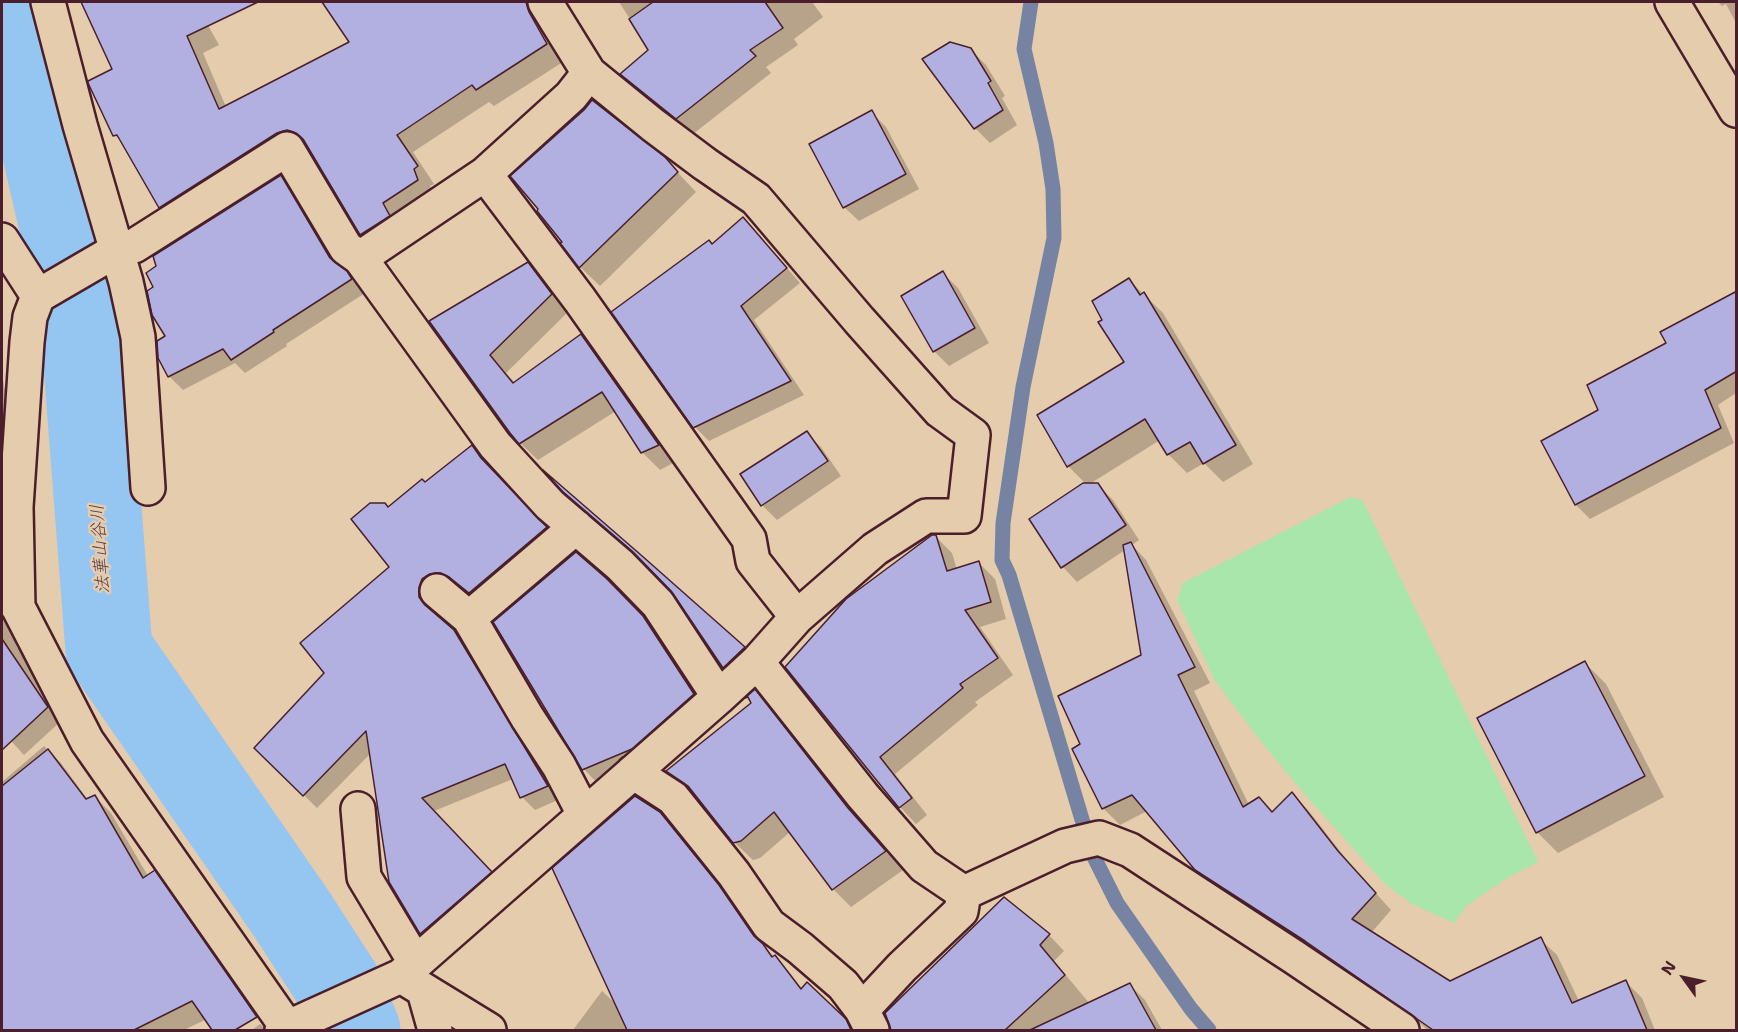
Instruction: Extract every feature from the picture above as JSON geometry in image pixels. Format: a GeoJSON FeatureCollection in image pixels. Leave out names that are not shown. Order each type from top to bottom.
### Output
{"type":"FeatureCollection","features":[{"type":"Feature","properties":{"kind":"street"},"geometry":{"type":"LineString","coordinates":[[48,2],[80,125],[126,282],[138,337],[148,488]]}},
{"type":"Feature","properties":{"kind":"street"},"geometry":{"type":"LineString","coordinates":[[545,2],[589,73],[662,132],[756,199],[940,411],[974,435],[964,516],[927,516],[875,549],[797,617],[758,662],[719,697],[585,814],[413,977],[287,1030],[87,741],[10,597],[27,342],[30,317],[38,296],[117,250],[134,246],[287,149],[346,248],[360,258],[495,445],[550,505],[620,565],[658,604],[719,697]]}},
{"type":"Feature","properties":{"kind":"street"},"geometry":{"type":"LineString","coordinates":[[1672,2],[1737,110]]}},
{"type":"Feature","properties":{"kind":"street"},"geometry":{"type":"LineString","coordinates":[[360,258],[485,174],[571,96],[589,73]]}},
{"type":"Feature","properties":{"kind":"street"},"geometry":{"type":"LineString","coordinates":[[485,174],[579,300],[749,539],[753,561],[797,617]]}},
{"type":"Feature","properties":{"kind":"street"},"geometry":{"type":"LineString","coordinates":[[2,240],[38,296]]}},
{"type":"Feature","properties":{"kind":"street"},"geometry":{"type":"LineString","coordinates":[[470,618],[576,527]]}},
{"type":"Feature","properties":{"kind":"street"},"geometry":{"type":"LineString","coordinates":[[437,591],[470,618],[527,717],[559,766],[585,814]]}},
{"type":"Feature","properties":{"kind":"street"},"geometry":{"type":"LineString","coordinates":[[758,662],[863,796],[924,866],[964,893]]}},
{"type":"Feature","properties":{"kind":"street"},"geometry":{"type":"LineString","coordinates":[[633,772],[673,798],[734,874],[770,925],[843,985],[867,1020],[902,967],[962,911],[964,893]]}},
{"type":"Feature","properties":{"kind":"street"},"geometry":{"type":"LineString","coordinates":[[357,809],[364,877],[413,977],[435,1030]]}},
{"type":"Feature","properties":{"kind":"street"},"geometry":{"type":"LineString","coordinates":[[964,893],[1065,846],[1099,838],[1130,850],[1402,1030]]}},
{"type":"Feature","properties":{"kind":"street"},"geometry":{"type":"LineString","coordinates":[[413,977],[489,1030]]}},
{"type":"Feature","properties":{"kind":"green space"},"geometry":{"type":"Polygon","coordinates":[[[1351,497],[1363,501],[1538,862],[1504,880],[1466,906],[1454,923],[1412,904],[1385,884],[1308,798],[1215,681],[1177,600],[1183,583],[1351,497]]]}},
{"type":"Feature","properties":{"kind":"building"},"geometry":{"type":"Polygon","coordinates":[[[81,2],[258,2],[187,36],[219,109],[349,42],[322,2],[526,2],[547,44],[476,90],[472,85],[397,135],[418,166],[414,169],[418,180],[383,203],[390,216],[360,235],[303,139],[287,130],[277,133],[159,208],[117,135],[113,136],[88,83],[112,69],[81,2]]]}},
{"type":"Feature","properties":{"kind":"building"},"geometry":{"type":"Polygon","coordinates":[[[653,2],[765,2],[783,28],[750,50],[756,56],[676,119],[620,74],[648,50],[629,19],[653,2]]]}},
{"type":"Feature","properties":{"kind":"building"},"geometry":{"type":"Polygon","coordinates":[[[950,42],[971,48],[991,81],[988,83],[1003,110],[974,129],[922,59],[950,42]]]}},
{"type":"Feature","properties":{"kind":"building"},"geometry":{"type":"Polygon","coordinates":[[[592,100],[665,157],[678,172],[579,268],[537,211],[538,209],[510,176],[584,110],[592,100]]]}},
{"type":"Feature","properties":{"kind":"building"},"geometry":{"type":"Polygon","coordinates":[[[872,110],[906,174],[843,208],[809,144],[872,110]]]}},
{"type":"Feature","properties":{"kind":"building"},"geometry":{"type":"Polygon","coordinates":[[[281,175],[330,258],[347,271],[352,279],[231,360],[223,349],[168,377],[158,358],[157,341],[165,336],[152,315],[147,291],[153,287],[146,273],[156,266],[153,256],[281,175]]]}},
{"type":"Feature","properties":{"kind":"building"},"geometry":{"type":"Polygon","coordinates":[[[743,217],[787,268],[741,306],[791,381],[693,428],[611,312],[709,240],[712,244],[743,217]]]}},
{"type":"Feature","properties":{"kind":"building"},"geometry":{"type":"Polygon","coordinates":[[[528,262],[552,294],[490,355],[513,383],[581,334],[659,445],[641,453],[602,392],[519,444],[429,321],[528,262]]]}},
{"type":"Feature","properties":{"kind":"building"},"geometry":{"type":"Polygon","coordinates":[[[943,271],[975,328],[933,352],[901,296],[943,271]]]}},
{"type":"Feature","properties":{"kind":"building"},"geometry":{"type":"Polygon","coordinates":[[[1129,278],[1140,295],[1144,292],[1236,445],[1203,464],[1190,442],[1167,455],[1145,419],[1067,467],[1037,415],[1124,362],[1098,322],[1102,320],[1092,301],[1129,278]]]}},
{"type":"Feature","properties":{"kind":"building"},"geometry":{"type":"Polygon","coordinates":[[[1737,291],[1737,371],[1705,390],[1721,428],[1575,505],[1541,441],[1598,410],[1587,385],[1666,343],[1660,332],[1737,291]]]}},
{"type":"Feature","properties":{"kind":"building"},"geometry":{"type":"Polygon","coordinates":[[[807,431],[828,461],[761,506],[740,474],[807,431]]]}},
{"type":"Feature","properties":{"kind":"building"},"geometry":{"type":"Polygon","coordinates":[[[472,445],[481,458],[547,527],[469,593],[449,577],[440,573],[430,574],[422,579],[419,597],[454,630],[548,786],[520,798],[505,764],[422,798],[492,872],[420,934],[389,882],[366,731],[303,796],[254,748],[324,673],[300,643],[389,567],[351,519],[370,503],[385,503],[388,507],[422,479],[425,482],[472,445]]]}},
{"type":"Feature","properties":{"kind":"building"},"geometry":{"type":"Polygon","coordinates":[[[543,470],[745,647],[723,668],[671,591],[633,552],[563,492],[543,470]]]}},
{"type":"Feature","properties":{"kind":"building"},"geometry":{"type":"Polygon","coordinates":[[[1083,483],[1098,483],[1126,525],[1061,568],[1029,519],[1083,483]]]}},
{"type":"Feature","properties":{"kind":"building"},"geometry":{"type":"Polygon","coordinates":[[[932,535],[936,535],[947,571],[979,561],[991,602],[965,610],[998,658],[960,684],[963,688],[880,757],[912,798],[899,808],[785,667],[846,599],[932,535]]]}},
{"type":"Feature","properties":{"kind":"building"},"geometry":{"type":"Polygon","coordinates":[[[1131,542],[1195,667],[1178,675],[1243,807],[1259,797],[1272,812],[1292,792],[1338,851],[1376,893],[1352,919],[1450,981],[1541,937],[1572,1003],[1626,980],[1647,1030],[1433,1030],[1305,941],[1195,870],[1132,795],[1102,809],[1072,749],[1080,744],[1058,696],[1141,655],[1123,545],[1131,542]]]}},
{"type":"Feature","properties":{"kind":"building"},"geometry":{"type":"Polygon","coordinates":[[[576,552],[607,579],[643,616],[694,694],[632,749],[582,770],[493,622],[576,552]]]}},
{"type":"Feature","properties":{"kind":"building"},"geometry":{"type":"Polygon","coordinates":[[[2,639],[48,707],[2,750],[2,639]]]}},
{"type":"Feature","properties":{"kind":"building"},"geometry":{"type":"Polygon","coordinates":[[[1585,661],[1645,776],[1536,833],[1477,718],[1585,661]]]}},
{"type":"Feature","properties":{"kind":"building"},"geometry":{"type":"Polygon","coordinates":[[[755,689],[848,808],[886,851],[832,890],[774,812],[741,841],[733,843],[688,786],[666,771],[751,703],[748,697],[745,698],[755,689]]]}},
{"type":"Feature","properties":{"kind":"building"},"geometry":{"type":"Polygon","coordinates":[[[48,749],[86,799],[95,795],[143,878],[155,870],[257,1017],[235,1030],[212,1030],[192,1001],[134,1030],[2,1030],[2,786],[48,749]]]}},
{"type":"Feature","properties":{"kind":"building"},"geometry":{"type":"Polygon","coordinates":[[[635,796],[660,812],[719,885],[754,936],[772,957],[775,955],[801,989],[807,982],[846,1019],[851,1030],[627,1030],[552,868],[635,796]]]}},
{"type":"Feature","properties":{"kind":"building"},"geometry":{"type":"Polygon","coordinates":[[[1004,897],[1050,934],[1040,945],[1065,975],[1005,1030],[891,1030],[885,1013],[1004,897]]]}},
{"type":"Feature","properties":{"kind":"building"},"geometry":{"type":"Polygon","coordinates":[[[1130,983],[1156,1030],[1030,1030],[1130,983]]]}},
{"type":"Feature","properties":{"kind":"waterway","name":"法華山谷川"},"geometry":{"type":"LineString","coordinates":[[11,2],[70,257],[81,288],[109,650],[291,913],[337,984],[357,1030]]}},
{"type":"Feature","properties":{"kind":"waterway"},"geometry":{"type":"LineString","coordinates":[[1031,2],[1024,49],[1046,143],[1053,189],[1054,238],[1023,387],[1003,523],[1002,560],[1009,575],[1092,853],[1117,903],[1191,1009],[1209,1030]]}}]}
